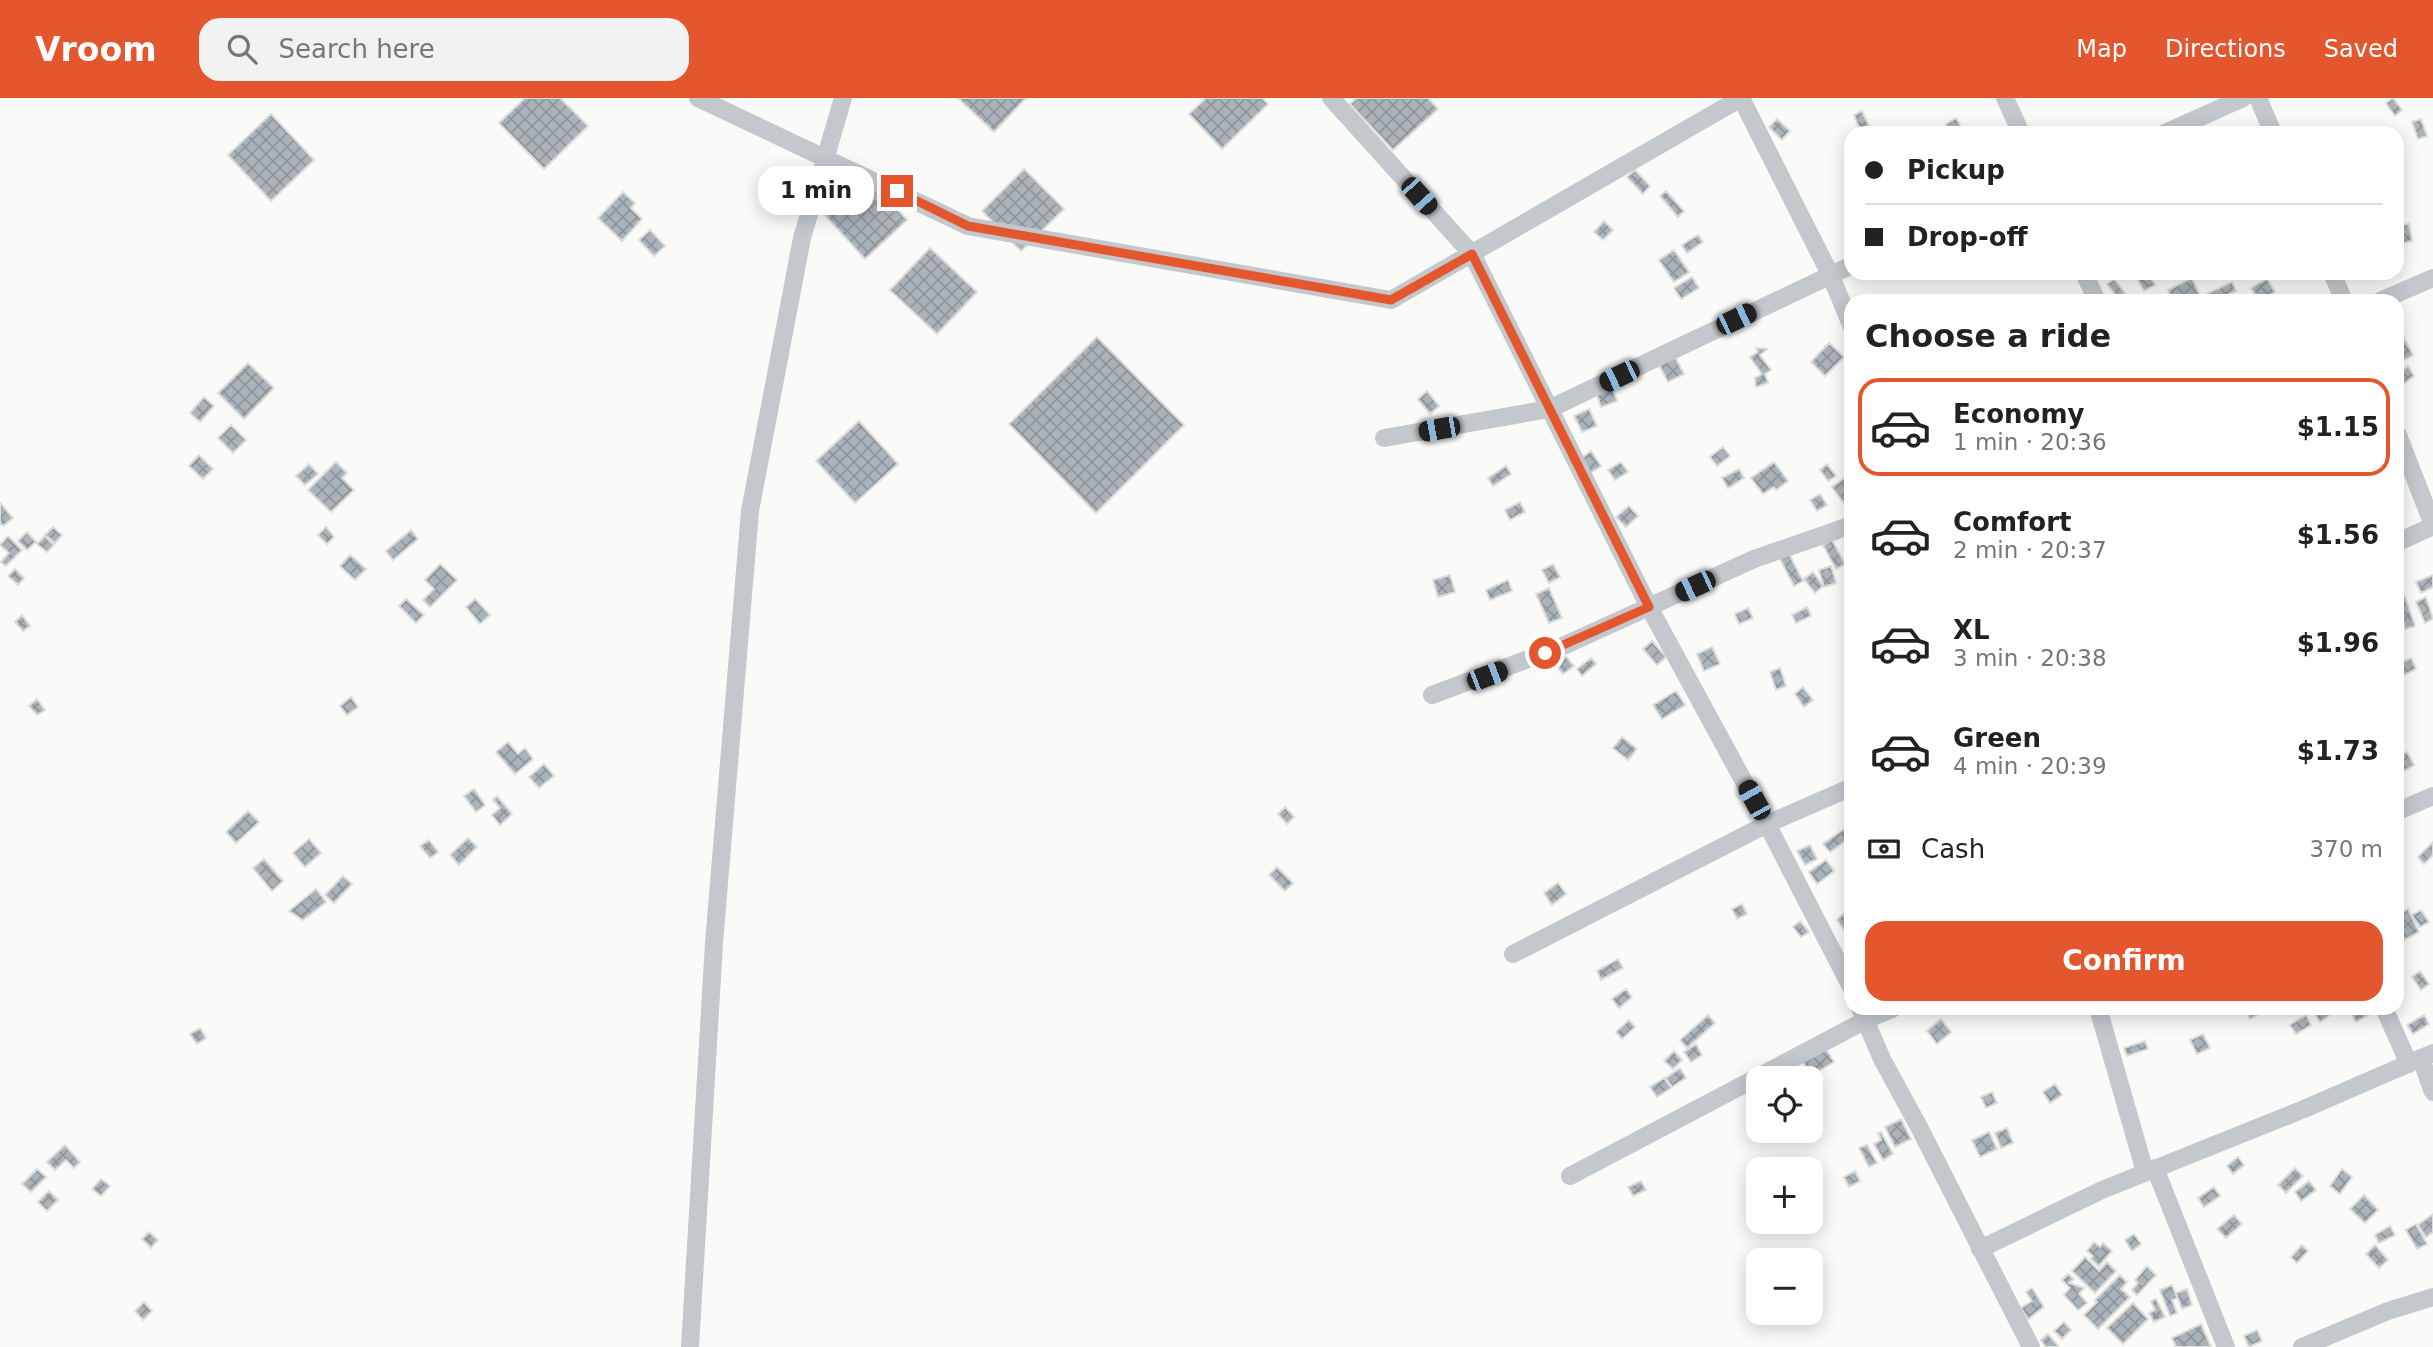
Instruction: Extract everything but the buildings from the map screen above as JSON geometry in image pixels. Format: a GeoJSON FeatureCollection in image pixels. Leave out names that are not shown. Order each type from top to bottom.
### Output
{"type":"FeatureCollection","features":[{"type":"Feature","properties":{"kind":"street"},"geometry":{"type":"LineString","coordinates":[[698,98],[968,226],[1391,300],[1741,98],[1830,274],[1844,308]]}},
{"type":"Feature","properties":{"kind":"street"},"geometry":{"type":"LineString","coordinates":[[691,1347],[714,943],[750,511],[802,238],[843,98]]}},
{"type":"Feature","properties":{"kind":"street"},"geometry":{"type":"LineString","coordinates":[[1331,98],[1472,254],[1649,607],[1768,824],[1844,973]]}},
{"type":"Feature","properties":{"kind":"street"},"geometry":{"type":"LineString","coordinates":[[2005,98],[2018,126]]}},
{"type":"Feature","properties":{"kind":"street"},"geometry":{"type":"LineString","coordinates":[[2181,126],[2243,98]]}},
{"type":"Feature","properties":{"kind":"street"},"geometry":{"type":"LineString","coordinates":[[2258,98],[2270,126]]}},
{"type":"Feature","properties":{"kind":"street"},"geometry":{"type":"LineString","coordinates":[[1384,438],[1549,410],[1844,268]]}},
{"type":"Feature","properties":{"kind":"street"},"geometry":{"type":"LineString","coordinates":[[2396,294],[2433,278]]}},
{"type":"Feature","properties":{"kind":"street"},"geometry":{"type":"LineString","coordinates":[[2404,450],[2433,525],[2404,539]]}},
{"type":"Feature","properties":{"kind":"street"},"geometry":{"type":"LineString","coordinates":[[1432,695],[1563,646],[1754,559],[1844,528]]}},
{"type":"Feature","properties":{"kind":"street"},"geometry":{"type":"LineString","coordinates":[[1513,954],[1768,824],[1844,791]]}},
{"type":"Feature","properties":{"kind":"street"},"geometry":{"type":"LineString","coordinates":[[2404,808],[2433,796]]}},
{"type":"Feature","properties":{"kind":"street"},"geometry":{"type":"LineString","coordinates":[[1570,1176],[1861,1015]]}},
{"type":"Feature","properties":{"kind":"street"},"geometry":{"type":"LineString","coordinates":[[1863,1015],[1882,1059],[2031,1347]]}},
{"type":"Feature","properties":{"kind":"street"},"geometry":{"type":"LineString","coordinates":[[2100,1015],[2150,1170],[2226,1347]]}},
{"type":"Feature","properties":{"kind":"street"},"geometry":{"type":"LineString","coordinates":[[2389,1015],[2421,1058],[2433,1092]]}},
{"type":"Feature","properties":{"kind":"street"},"geometry":{"type":"LineString","coordinates":[[1980,1249],[2150,1170],[2304,1109],[2421,1058]]}},
{"type":"Feature","properties":{"kind":"street"},"geometry":{"type":"LineString","coordinates":[[2302,1347],[2388,1311],[2433,1297]]}},
{"type":"Feature","properties":{"kind":"route"},"geometry":{"type":"LineString","coordinates":[[897,191],[968,226],[1391,300],[1472,254],[1649,607],[1545,653]]}}]}
